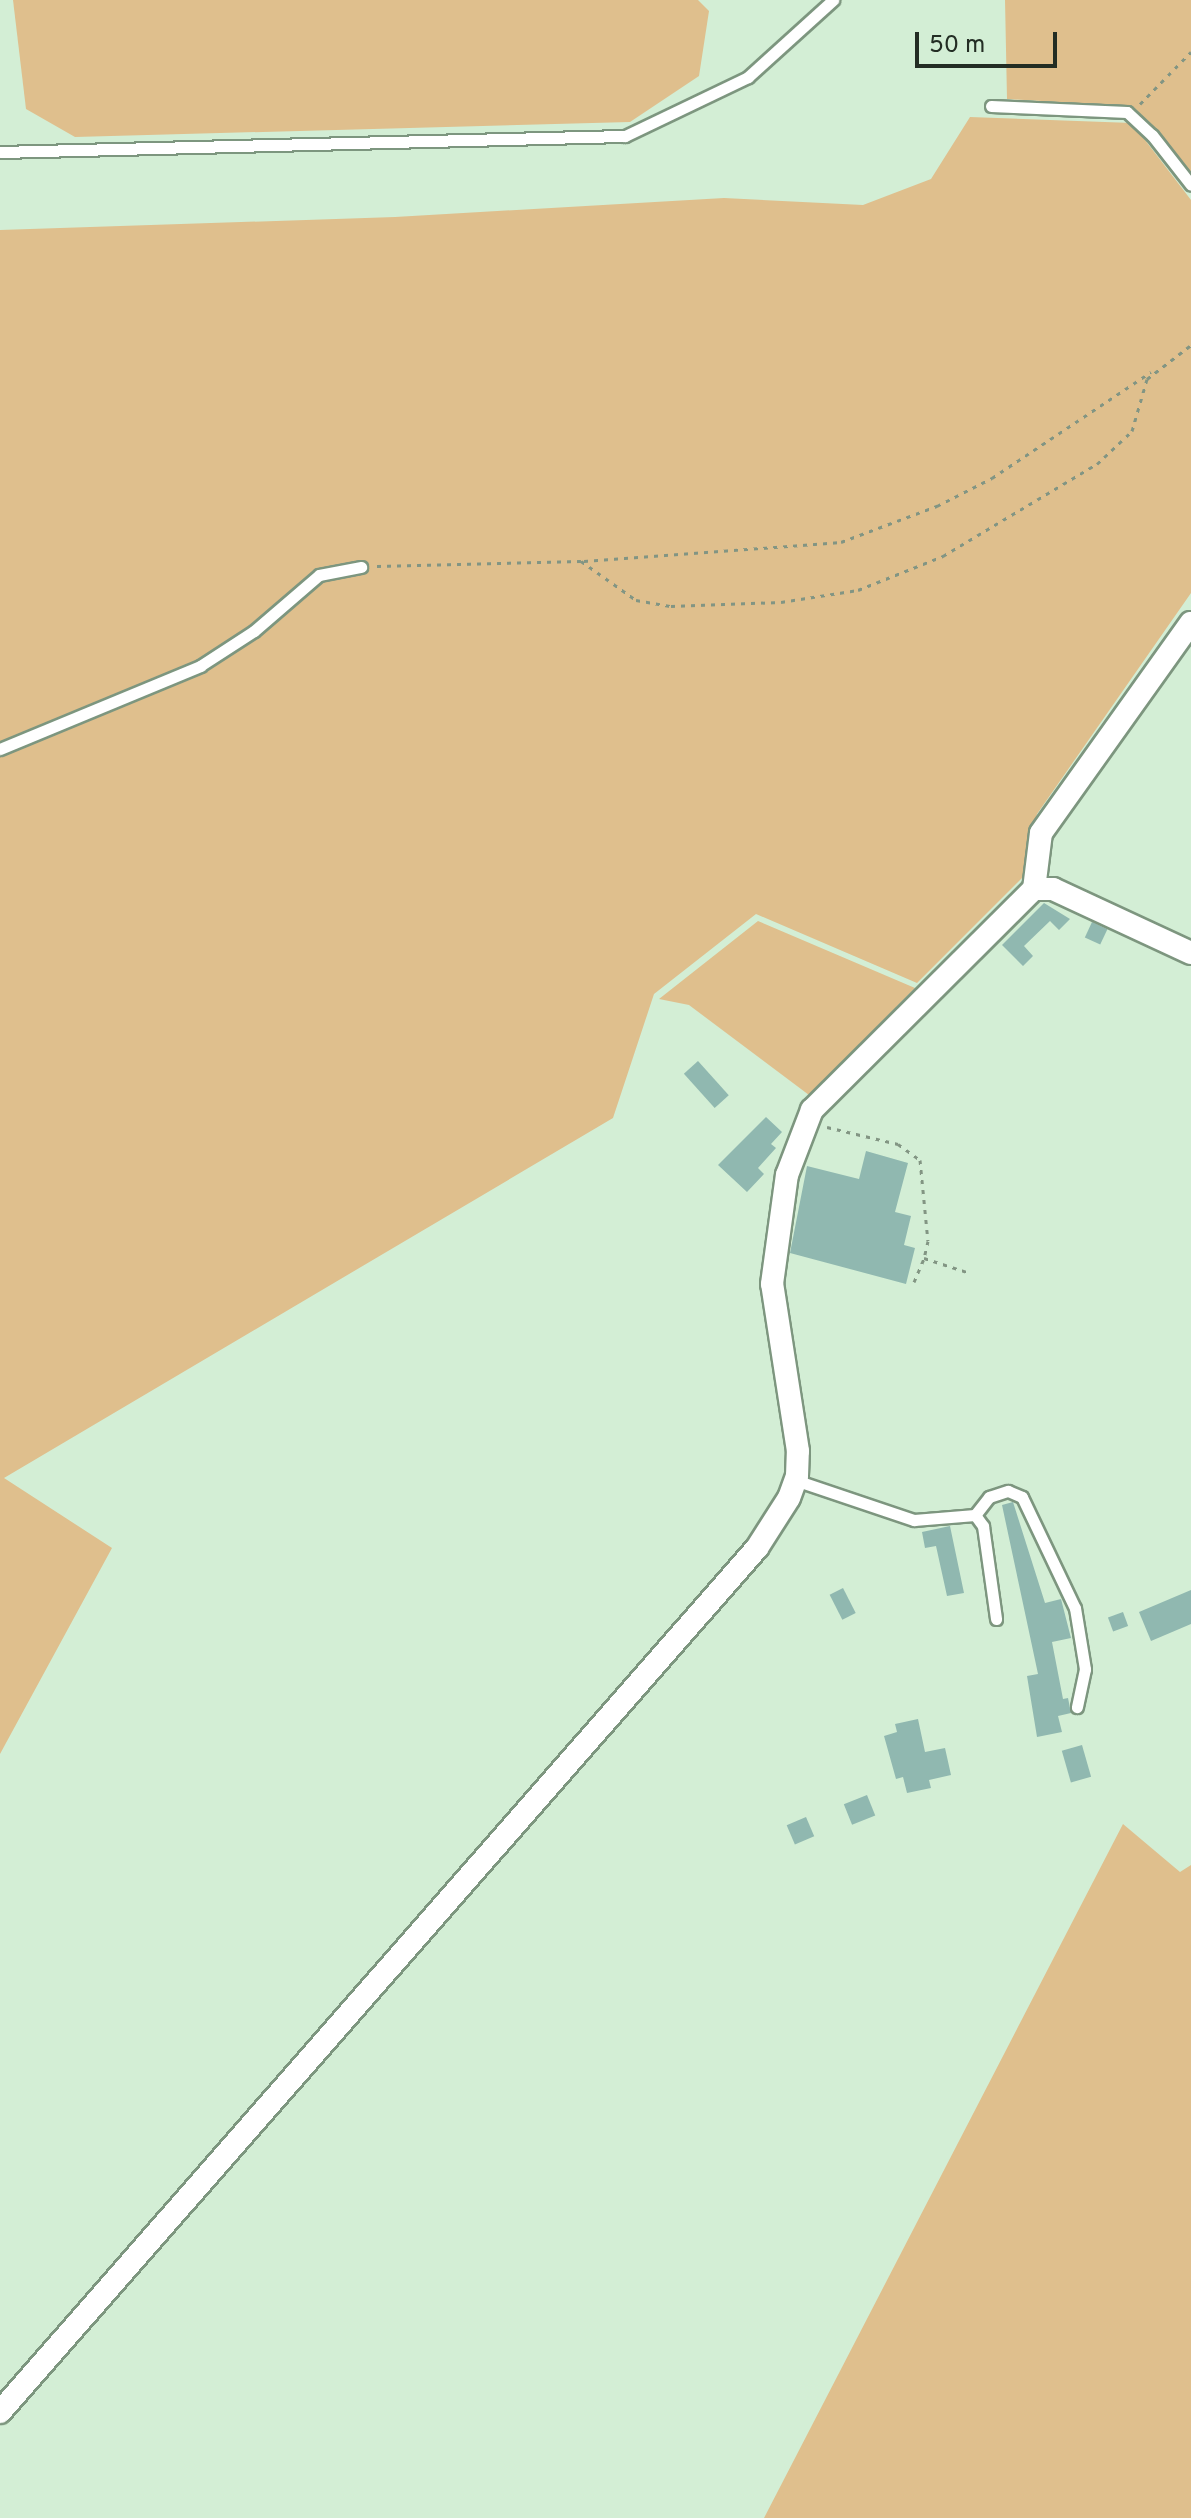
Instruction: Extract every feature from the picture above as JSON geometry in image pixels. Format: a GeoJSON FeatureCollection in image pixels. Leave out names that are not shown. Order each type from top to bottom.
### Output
{"type":"FeatureCollection","features":[{"type":"Feature","properties":{"kind":"street"},"geometry":{"type":"LineString","coordinates":[[0,2412],[707,1609],[757,1548],[795,1480],[798,1451],[772,1284],[787,1175],[808,1120],[827,1090],[1034,889],[1047,822],[1191,623]]}},
{"type":"Feature","properties":{"kind":"street"},"geometry":{"type":"LineString","coordinates":[[1034,889],[1053,889],[1191,953]]}},
{"type":"Feature","properties":{"kind":"lane"},"geometry":{"type":"LineString","coordinates":[[0,152],[625,136],[748,77],[833,0]]}},
{"type":"Feature","properties":{"kind":"lane"},"geometry":{"type":"LineString","coordinates":[[991,106],[1127,112],[1191,185]]}},
{"type":"Feature","properties":{"kind":"lane"},"geometry":{"type":"LineString","coordinates":[[0,749],[200,666],[254,631],[319,575],[361,567]]}},
{"type":"Feature","properties":{"kind":"lane"},"geometry":{"type":"LineString","coordinates":[[795,1480],[914,1520],[975,1515],[989,1497],[1008,1491],[1022,1497],[1041,1531],[1075,1608],[1085,1669],[1077,1707]]}},
{"type":"Feature","properties":{"kind":"lane"},"geometry":{"type":"LineString","coordinates":[[975,1515],[983,1526],[996,1619]]}},
{"type":"Feature","properties":{"kind":"path"},"geometry":{"type":"LineString","coordinates":[[1127,112],[1191,52]]}},
{"type":"Feature","properties":{"kind":"path"},"geometry":{"type":"LineString","coordinates":[[361,567],[581,561],[841,542],[937,506],[992,478],[1191,345]]}},
{"type":"Feature","properties":{"kind":"path"},"geometry":{"type":"LineString","coordinates":[[581,561],[636,600],[671,606],[805,600],[906,574],[998,525],[1117,449],[1132,431],[1147,379],[1158,368]]}},
{"type":"Feature","properties":{"kind":"path"},"geometry":{"type":"LineString","coordinates":[[808,1120],[844,1134],[898,1144],[920,1160],[928,1241],[914,1282]]}},
{"type":"Feature","properties":{"kind":"path"},"geometry":{"type":"LineString","coordinates":[[924,1258],[970,1273]]}},
{"type":"Feature","properties":{"kind":"shaded area"},"geometry":{"type":"Polygon","coordinates":[[[13,0],[698,0],[709,11],[699,76],[630,122],[75,137],[26,109],[13,0]]]}},
{"type":"Feature","properties":{"kind":"shaded area"},"geometry":{"type":"Polygon","coordinates":[[[1005,0],[1191,0],[1191,178],[1127,106],[1007,99],[1005,0]]]}},
{"type":"Feature","properties":{"kind":"shaded area"},"geometry":{"type":"Polygon","coordinates":[[[970,117],[1132,123],[1191,200],[1191,593],[1037,814],[1023,877],[917,983],[756,914],[654,994],[613,1118],[4,1478],[112,1548],[0,1754],[0,230],[395,217],[724,198],[863,205],[931,179],[970,117]]]}},
{"type":"Feature","properties":{"kind":"shaded area"},"geometry":{"type":"Polygon","coordinates":[[[758,921],[915,988],[809,1095],[689,1005],[659,999],[758,921]]]}},
{"type":"Feature","properties":{"kind":"shaded area"},"geometry":{"type":"Polygon","coordinates":[[[1123,1824],[1180,1872],[1191,1865],[1191,2518],[764,2518],[1123,1824]]]}},
{"type":"Feature","properties":{"kind":"building"},"geometry":{"type":"Polygon","coordinates":[[[1044,903],[1070,919],[1059,930],[1050,921],[1024,946],[1033,956],[1023,966],[1002,945],[1044,903]]]}},
{"type":"Feature","properties":{"kind":"building"},"geometry":{"type":"Polygon","coordinates":[[[1092,922],[1107,929],[1100,945],[1085,937],[1092,922]]]}},
{"type":"Feature","properties":{"kind":"building"},"geometry":{"type":"Polygon","coordinates":[[[698,1061],[729,1095],[715,1108],[684,1074],[698,1061]]]}},
{"type":"Feature","properties":{"kind":"building"},"geometry":{"type":"Polygon","coordinates":[[[766,1117],[782,1132],[771,1144],[776,1148],[758,1168],[764,1174],[747,1192],[718,1165],[766,1117]]]}},
{"type":"Feature","properties":{"kind":"building"},"geometry":{"type":"Polygon","coordinates":[[[866,1151],[908,1163],[895,1212],[911,1216],[904,1245],[915,1248],[906,1284],[790,1253],[807,1166],[859,1179],[866,1151]]]}},
{"type":"Feature","properties":{"kind":"building"},"geometry":{"type":"Polygon","coordinates":[[[1013,1502],[1045,1603],[1061,1599],[1071,1638],[1052,1642],[1063,1699],[1068,1698],[1071,1713],[1058,1716],[1062,1732],[1037,1737],[1027,1676],[1038,1674],[1002,1505],[1013,1502]]]}},
{"type":"Feature","properties":{"kind":"building"},"geometry":{"type":"Polygon","coordinates":[[[950,1526],[964,1593],[947,1596],[936,1546],[925,1548],[922,1532],[950,1526]]]}},
{"type":"Feature","properties":{"kind":"building"},"geometry":{"type":"Polygon","coordinates":[[[843,1588],[856,1613],[842,1620],[830,1595],[843,1588]]]}},
{"type":"Feature","properties":{"kind":"building"},"geometry":{"type":"Polygon","coordinates":[[[1191,1590],[1191,1624],[1151,1641],[1139,1612],[1191,1590]]]}},
{"type":"Feature","properties":{"kind":"building"},"geometry":{"type":"Polygon","coordinates":[[[1123,1612],[1128,1626],[1113,1632],[1108,1617],[1123,1612]]]}},
{"type":"Feature","properties":{"kind":"building"},"geometry":{"type":"Polygon","coordinates":[[[918,1719],[925,1752],[945,1748],[951,1775],[929,1780],[931,1788],[907,1793],[903,1777],[896,1779],[884,1736],[897,1732],[895,1724],[918,1719]]]}},
{"type":"Feature","properties":{"kind":"building"},"geometry":{"type":"Polygon","coordinates":[[[1082,1745],[1091,1777],[1071,1783],[1062,1751],[1082,1745]]]}},
{"type":"Feature","properties":{"kind":"building"},"geometry":{"type":"Polygon","coordinates":[[[867,1795],[875,1815],[852,1825],[844,1804],[867,1795]]]}},
{"type":"Feature","properties":{"kind":"building"},"geometry":{"type":"Polygon","coordinates":[[[806,1817],[814,1836],[795,1845],[787,1825],[806,1817]]]}}]}
